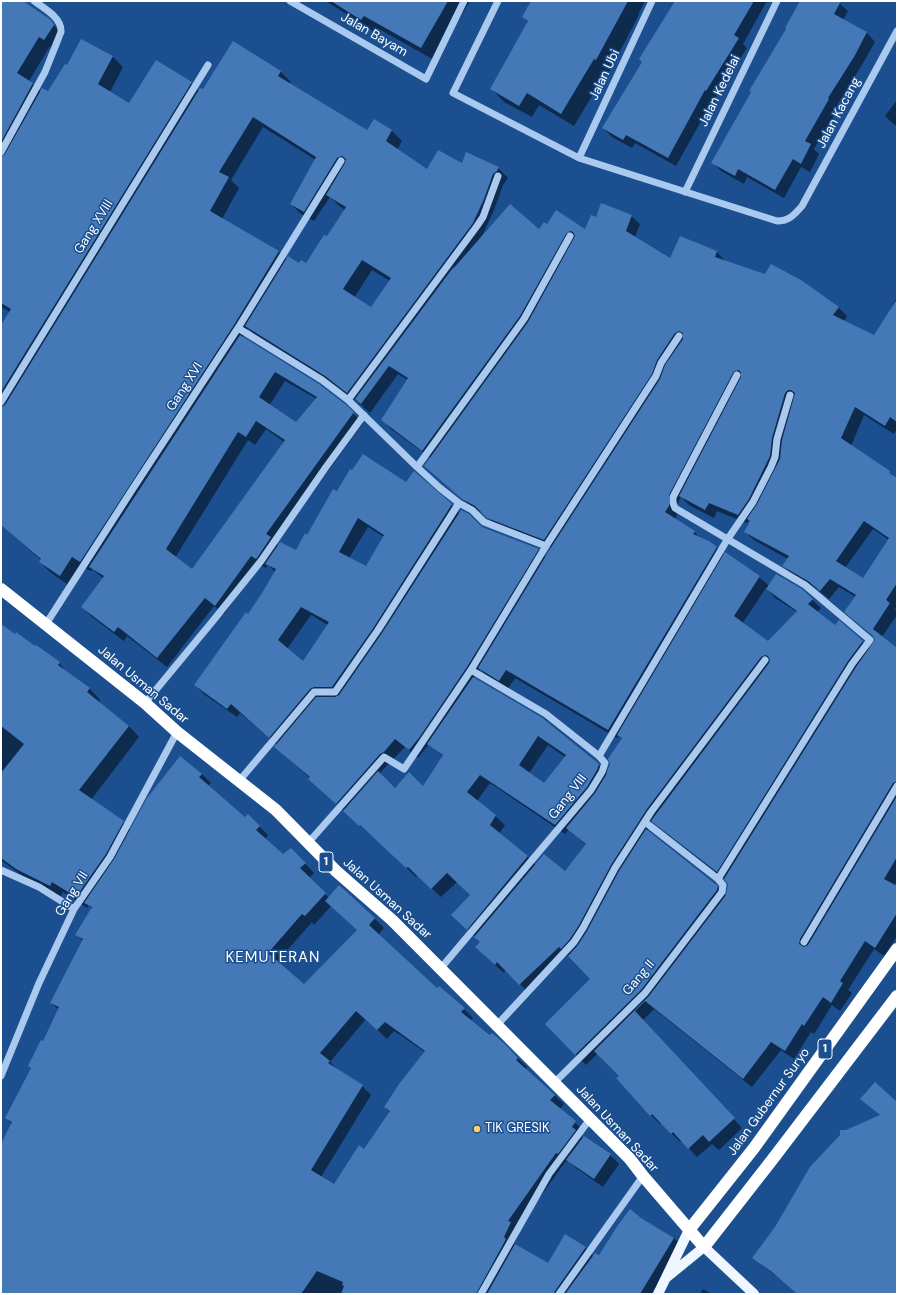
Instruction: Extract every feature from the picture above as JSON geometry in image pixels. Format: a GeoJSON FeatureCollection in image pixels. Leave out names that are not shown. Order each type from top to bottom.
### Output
{"type":"FeatureCollection","features":[{"type":"Feature","properties":{"kind":"highway","name":"Jalan Usman Sadar"},"geometry":{"type":"LineString","coordinates":[[1,589],[145,703],[178,732],[276,810],[336,871],[392,920],[441,968],[630,1159],[688,1230]]}},
{"type":"Feature","properties":{"kind":"highway","name":"Jalan Gubernur Suryo"},"geometry":{"type":"LineString","coordinates":[[688,1230],[754,1148],[897,949]]}},
{"type":"Feature","properties":{"kind":"highway","name":"1"},"geometry":{"type":"LineString","coordinates":[[688,1230],[704,1247],[897,996]]}},
{"type":"Feature","properties":{"kind":"main road"},"geometry":{"type":"LineString","coordinates":[[658,1294],[688,1230]]}},
{"type":"Feature","properties":{"kind":"main road"},"geometry":{"type":"LineString","coordinates":[[666,1278],[704,1247],[754,1294]]}},
{"type":"Feature","properties":{"kind":"street"},"geometry":{"type":"LineString","coordinates":[[1,152],[44,72],[62,32],[62,26],[58,21],[34,1]]}},
{"type":"Feature","properties":{"kind":"street","name":"Jalan Bayam"},"geometry":{"type":"LineString","coordinates":[[290,1],[426,79],[464,1]]}},
{"type":"Feature","properties":{"kind":"street","name":"Jalan Kacang"},"geometry":{"type":"LineString","coordinates":[[498,1],[453,93],[579,158],[777,221],[784,221],[788,219],[802,206],[897,31]]}},
{"type":"Feature","properties":{"kind":"street","name":"Jalan Ubi"},"geometry":{"type":"LineString","coordinates":[[579,158],[652,1]]}},
{"type":"Feature","properties":{"kind":"street","name":"Jalan Kedelai"},"geometry":{"type":"LineString","coordinates":[[685,192],[777,1]]}},
{"type":"Feature","properties":{"kind":"street","name":"Gang XVIII"},"geometry":{"type":"LineString","coordinates":[[1,402],[208,65]]}},
{"type":"Feature","properties":{"kind":"street","name":"Gang XVI"},"geometry":{"type":"LineString","coordinates":[[46,624],[238,328],[341,161]]}},
{"type":"Feature","properties":{"kind":"street"},"geometry":{"type":"LineString","coordinates":[[348,400],[478,226],[498,176]]}},
{"type":"Feature","properties":{"kind":"street"},"geometry":{"type":"LineString","coordinates":[[416,467],[524,319],[570,236]]}},
{"type":"Feature","properties":{"kind":"street"},"geometry":{"type":"LineString","coordinates":[[238,328],[322,380],[348,400],[416,467],[460,503],[472,510],[484,522],[546,546]]}},
{"type":"Feature","properties":{"kind":"street"},"geometry":{"type":"LineString","coordinates":[[308,843],[384,757],[404,769],[471,670],[546,546],[656,376],[661,363],[679,336]]}},
{"type":"Feature","properties":{"kind":"street"},"geometry":{"type":"LineString","coordinates":[[645,822],[718,879],[852,664],[870,640],[805,585],[675,508],[673,497],[737,375]]}},
{"type":"Feature","properties":{"kind":"street"},"geometry":{"type":"LineString","coordinates":[[471,670],[546,714],[599,756],[727,540],[753,502],[775,457],[777,439],[790,395]]}},
{"type":"Feature","properties":{"kind":"street"},"geometry":{"type":"LineString","coordinates":[[145,703],[261,561],[364,415]]}},
{"type":"Feature","properties":{"kind":"street"},"geometry":{"type":"LineString","coordinates":[[240,781],[314,692],[335,692],[378,630],[460,503]]}},
{"type":"Feature","properties":{"kind":"street"},"geometry":{"type":"LineString","coordinates":[[497,1025],[574,942],[615,868],[645,822],[765,660]]}},
{"type":"Feature","properties":{"kind":"street","name":"Gang VII"},"geometry":{"type":"LineString","coordinates":[[1,1076],[39,983],[74,909],[110,857],[178,732]]}},
{"type":"Feature","properties":{"kind":"street","name":"Gang VIII"},"geometry":{"type":"LineString","coordinates":[[441,968],[591,790],[602,772],[604,763],[599,756]]}},
{"type":"Feature","properties":{"kind":"street"},"geometry":{"type":"LineString","coordinates":[[804,942],[897,786]]}},
{"type":"Feature","properties":{"kind":"street"},"geometry":{"type":"LineString","coordinates":[[1,870],[39,887],[74,909]]}},
{"type":"Feature","properties":{"kind":"street","name":"Gang II"},"geometry":{"type":"LineString","coordinates":[[554,1082],[645,993],[722,892],[724,885],[718,879]]}},
{"type":"Feature","properties":{"kind":"street"},"geometry":{"type":"LineString","coordinates":[[480,1294],[549,1174],[590,1119]]}},
{"type":"Feature","properties":{"kind":"street"},"geometry":{"type":"LineString","coordinates":[[559,1294],[643,1176]]}},
{"type":"Feature","properties":{"kind":"building"},"geometry":{"type":"Polygon","coordinates":[[[1,1],[23,1],[51,20],[54,25],[44,40],[39,37],[17,73],[33,83],[1,142],[1,1]]]}},
{"type":"Feature","properties":{"kind":"building"},"geometry":{"type":"Polygon","coordinates":[[[331,1],[448,1],[421,48],[364,16],[361,20],[331,1]]]}},
{"type":"Feature","properties":{"kind":"building"},"geometry":{"type":"Polygon","coordinates":[[[531,1],[628,1],[596,60],[594,59],[561,114],[527,93],[519,106],[490,89],[528,21],[522,17],[531,1]]]}},
{"type":"Feature","properties":{"kind":"building"},"geometry":{"type":"Polygon","coordinates":[[[675,1],[754,1],[734,35],[739,38],[706,91],[705,90],[668,158],[626,135],[623,140],[602,128],[642,62],[639,59],[675,1]]]}},
{"type":"Feature","properties":{"kind":"building"},"geometry":{"type":"Polygon","coordinates":[[[800,1],[841,1],[834,14],[867,32],[854,57],[828,98],[829,99],[805,141],[811,144],[801,164],[793,159],[775,190],[738,169],[735,176],[711,163],[751,92],[749,91],[786,29],[785,28],[800,1]]]}},
{"type":"Feature","properties":{"kind":"building"},"geometry":{"type":"Polygon","coordinates":[[[81,39],[113,56],[98,84],[129,103],[156,60],[192,82],[1,392],[1,325],[11,309],[1,303],[1,157],[5,154],[42,88],[48,91],[65,64],[67,65],[81,39]]]}},
{"type":"Feature","properties":{"kind":"building"},"geometry":{"type":"Polygon","coordinates":[[[233,41],[281,71],[278,76],[367,130],[374,119],[392,130],[386,141],[427,169],[438,150],[462,163],[466,152],[499,167],[493,174],[473,223],[347,393],[325,376],[245,326],[288,256],[299,263],[301,260],[306,263],[324,235],[327,236],[346,207],[326,195],[345,163],[346,159],[342,156],[337,158],[304,212],[290,204],[316,157],[253,117],[219,172],[229,177],[210,211],[279,251],[234,325],[80,562],[72,557],[60,576],[39,562],[41,559],[1,525],[1,407],[5,405],[200,88],[203,89],[233,41]],[[362,260],[343,289],[371,307],[391,278],[362,260]]]}},
{"type":"Feature","properties":{"kind":"building"},"geometry":{"type":"Polygon","coordinates":[[[601,203],[632,215],[626,231],[670,258],[680,236],[717,251],[715,257],[765,274],[771,264],[801,280],[839,307],[833,315],[874,335],[897,299],[897,422],[890,417],[885,426],[855,407],[841,438],[890,471],[889,473],[897,478],[897,583],[886,600],[890,603],[873,629],[897,648],[897,781],[893,783],[800,939],[799,944],[804,947],[808,945],[897,796],[897,857],[884,879],[897,886],[897,913],[875,948],[865,941],[840,981],[843,983],[831,1003],[823,997],[804,1026],[802,1024],[785,1051],[771,1042],[743,1079],[645,1001],[635,1011],[735,1118],[709,1142],[703,1135],[688,1149],[673,1132],[671,1134],[652,1114],[650,1116],[616,1078],[619,1076],[594,1051],[649,996],[726,895],[728,884],[724,879],[856,667],[875,640],[873,636],[844,612],[856,595],[830,579],[820,591],[808,581],[782,566],[789,556],[744,532],[750,521],[747,519],[757,504],[780,459],[782,440],[795,393],[788,390],[785,393],[772,438],[770,456],[749,499],[738,515],[709,503],[705,510],[679,496],[741,377],[739,370],[733,373],[669,495],[669,506],[665,512],[695,531],[693,534],[709,541],[717,547],[608,730],[506,670],[499,681],[478,668],[550,549],[660,379],[665,365],[683,339],[683,333],[679,331],[675,333],[657,360],[652,374],[544,540],[487,518],[475,506],[462,499],[424,466],[528,322],[575,236],[573,232],[570,231],[566,234],[520,316],[422,451],[381,420],[408,378],[389,366],[361,404],[355,399],[455,265],[452,270],[510,204],[539,229],[544,222],[547,224],[556,210],[585,229],[591,215],[596,217],[601,203]],[[864,521],[836,561],[863,578],[889,538],[864,521]]]}},
{"type":"Feature","properties":{"kind":"building"},"geometry":{"type":"Polygon","coordinates":[[[240,335],[319,384],[354,412],[266,534],[271,537],[257,558],[256,559],[251,556],[215,606],[205,598],[157,658],[118,627],[114,632],[81,607],[104,576],[89,567],[240,335]],[[275,372],[259,397],[296,422],[317,397],[275,372]],[[256,421],[246,437],[238,432],[166,549],[192,569],[285,440],[256,421]]]}},
{"type":"Feature","properties":{"kind":"building"},"geometry":{"type":"Polygon","coordinates":[[[363,454],[406,482],[414,471],[452,504],[374,627],[332,687],[314,687],[310,689],[269,738],[231,704],[227,709],[194,685],[246,612],[248,614],[262,593],[276,569],[265,564],[280,542],[296,550],[305,533],[307,535],[333,489],[337,491],[350,469],[352,470],[363,454]],[[358,518],[339,552],[366,566],[384,535],[358,518]],[[301,607],[278,640],[303,661],[329,622],[301,607]]]}},
{"type":"Feature","properties":{"kind":"building"},"geometry":{"type":"Polygon","coordinates":[[[461,510],[469,514],[482,527],[539,549],[467,667],[419,738],[409,750],[395,739],[336,804],[308,779],[310,777],[274,747],[316,697],[335,697],[339,695],[382,633],[461,510]]]}},
{"type":"Feature","properties":{"kind":"building"},"geometry":{"type":"Polygon","coordinates":[[[725,552],[760,576],[734,616],[768,641],[797,611],[766,589],[776,574],[802,589],[813,599],[808,604],[835,625],[839,620],[863,641],[848,661],[717,872],[651,821],[769,663],[770,660],[768,656],[765,655],[761,657],[647,809],[611,865],[570,939],[561,949],[559,947],[519,985],[497,962],[495,965],[475,947],[480,942],[474,937],[544,854],[565,871],[586,844],[566,828],[595,793],[606,775],[610,764],[608,759],[622,738],[617,735],[725,552]]]}},
{"type":"Feature","properties":{"kind":"building"},"geometry":{"type":"Polygon","coordinates":[[[1,624],[15,634],[16,632],[60,662],[58,665],[90,688],[87,692],[129,726],[79,790],[124,821],[106,854],[76,897],[52,882],[50,886],[16,869],[1,858],[1,773],[24,744],[1,726],[1,624]]]}},
{"type":"Feature","properties":{"kind":"building"},"geometry":{"type":"Polygon","coordinates":[[[473,677],[541,717],[599,764],[587,787],[555,825],[480,775],[467,792],[496,815],[490,825],[528,856],[467,930],[451,915],[470,895],[447,873],[431,889],[408,867],[406,868],[343,811],[378,771],[395,788],[409,772],[423,786],[443,755],[427,744],[473,677]],[[538,736],[519,765],[544,783],[566,755],[538,736]]]}},
{"type":"Feature","properties":{"kind":"building"},"geometry":{"type":"Polygon","coordinates":[[[180,756],[202,774],[199,777],[245,817],[248,814],[260,826],[256,830],[283,854],[291,848],[306,863],[300,868],[326,893],[305,916],[302,914],[268,953],[304,984],[357,930],[325,901],[339,885],[375,918],[369,925],[437,988],[439,986],[465,1008],[461,1012],[490,1035],[492,1033],[506,1045],[518,1058],[516,1060],[555,1095],[550,1100],[576,1121],[572,1127],[576,1130],[558,1154],[556,1153],[508,1221],[511,1222],[504,1237],[506,1239],[476,1294],[341,1294],[344,1286],[342,1285],[343,1282],[317,1271],[301,1294],[1,1294],[1,1144],[12,1122],[5,1118],[31,1068],[28,1066],[41,1040],[43,1041],[59,1007],[50,1003],[83,939],[75,935],[92,907],[84,903],[114,859],[147,798],[180,756]],[[356,1011],[320,1053],[330,1061],[328,1063],[363,1085],[311,1170],[334,1184],[359,1145],[364,1149],[390,1111],[384,1107],[399,1084],[425,1051],[385,1022],[377,1030],[356,1011]]]}},
{"type":"Feature","properties":{"kind":"building"},"geometry":{"type":"Polygon","coordinates":[[[646,829],[718,886],[717,890],[641,990],[575,1055],[545,1024],[590,979],[568,956],[578,945],[587,931],[619,871],[646,829]]]}},
{"type":"Feature","properties":{"kind":"building"},"geometry":{"type":"Polygon","coordinates":[[[875,1082],[897,1102],[897,1294],[797,1294],[772,1272],[752,1258],[775,1227],[810,1167],[840,1135],[840,1130],[846,1130],[880,1115],[860,1099],[875,1082]]]}},
{"type":"Feature","properties":{"kind":"building"},"geometry":{"type":"Polygon","coordinates":[[[584,1136],[611,1154],[594,1179],[566,1160],[584,1136]]]}},
{"type":"Feature","properties":{"kind":"building"},"geometry":{"type":"Polygon","coordinates":[[[630,1209],[641,1218],[674,1238],[640,1294],[565,1294],[595,1253],[599,1255],[630,1209]]]}},
{"type":"Feature","properties":{"kind":"building"},"geometry":{"type":"Polygon","coordinates":[[[565,1234],[586,1247],[554,1294],[487,1294],[515,1244],[548,1263],[565,1234]]]}},
{"type":"Feature","properties":{"kind":"place","name":"TIK GRESIK"},"geometry":{"type":"Point","coordinates":[477,1129]}},
{"type":"Feature","properties":{"kind":"district","name":"KEMUTERAN"},"geometry":{"type":"Point","coordinates":[273,958]}}]}
